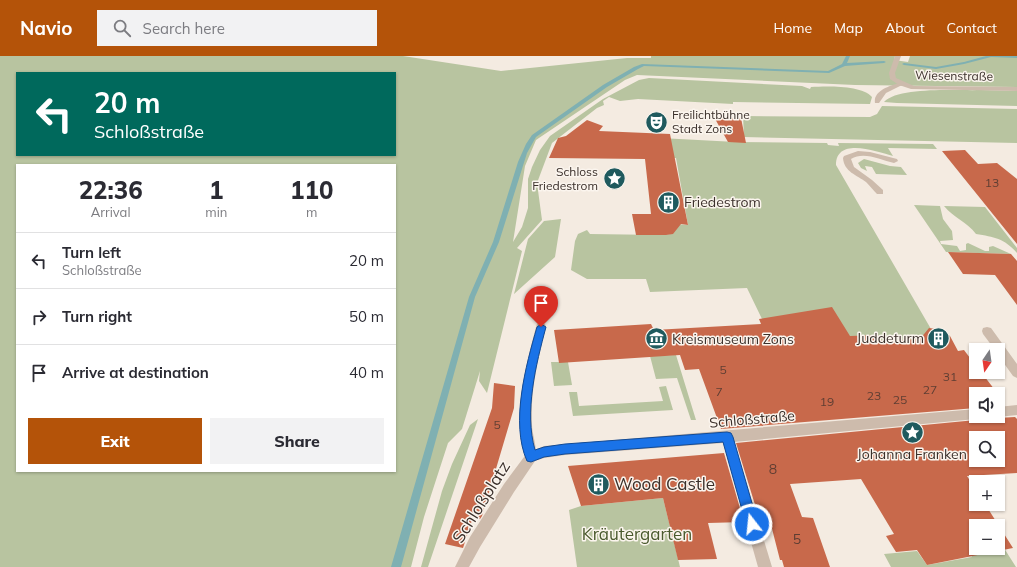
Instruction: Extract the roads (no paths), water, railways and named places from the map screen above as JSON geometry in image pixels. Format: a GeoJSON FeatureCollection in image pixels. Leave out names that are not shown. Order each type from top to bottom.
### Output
{"type":"FeatureCollection","features":[{"type":"Feature","properties":{"kind":"street","name":"Wiesenstraße"},"geometry":{"type":"LineString","coordinates":[[898,56],[892,73],[893,79],[901,84],[913,88],[932,89],[975,87],[1017,89]]}},
{"type":"Feature","properties":{"kind":"street"},"geometry":{"type":"LineString","coordinates":[[877,102],[879,96],[886,89],[901,84]]}},
{"type":"Feature","properties":{"kind":"street"},"geometry":{"type":"LineString","coordinates":[[880,192],[870,181],[849,168],[846,158],[858,153],[894,161]]}},
{"type":"Feature","properties":{"kind":"street"},"geometry":{"type":"LineString","coordinates":[[531,457],[528,445],[526,410],[532,362],[541,327]]}},
{"type":"Feature","properties":{"kind":"street"},"geometry":{"type":"LineString","coordinates":[[987,331],[1017,373]]}},
{"type":"Feature","properties":{"kind":"street"},"geometry":{"type":"LineString","coordinates":[[1005,412],[1015,413]]}},
{"type":"Feature","properties":{"kind":"street","name":"Schloßstraße"},"geometry":{"type":"LineString","coordinates":[[531,457],[544,452],[565,449],[727,437],[969,415]]}},
{"type":"Feature","properties":{"kind":"street"},"geometry":{"type":"LineString","coordinates":[[727,437],[765,567]]}},
{"type":"Feature","properties":{"kind":"street","name":"Schloßplatz"},"geometry":{"type":"LineString","coordinates":[[462,567],[475,542],[509,488],[531,457]]}},
{"type":"Feature","properties":{"kind":"waterway"},"geometry":{"type":"LineString","coordinates":[[844,65],[848,56]]}},
{"type":"Feature","properties":{"kind":"waterway"},"geometry":{"type":"LineString","coordinates":[[904,64],[936,68],[991,56],[1017,57]]}},
{"type":"Feature","properties":{"kind":"waterway"},"geometry":{"type":"LineString","coordinates":[[844,65],[884,62]]}},
{"type":"Feature","properties":{"kind":"waterway"},"geometry":{"type":"LineString","coordinates":[[396,567],[472,297],[496,242],[521,162],[534,136],[605,86],[644,65],[829,72],[844,65]]}},
{"type":"Feature","properties":{"kind":"place","name":"Freilichtbühne Stadt Zons"},"geometry":{"type":"Point","coordinates":[656,122]}},
{"type":"Feature","properties":{"kind":"place","name":"Schloss Friedestrom"},"geometry":{"type":"Point","coordinates":[614,179]}},
{"type":"Feature","properties":{"kind":"place","name":"Friedestrom"},"geometry":{"type":"Point","coordinates":[668,202]}},
{"type":"Feature","properties":{"kind":"place","name":"Juddeturm"},"geometry":{"type":"Point","coordinates":[939,338]}},
{"type":"Feature","properties":{"kind":"place","name":"Kreismuseum Zons"},"geometry":{"type":"Point","coordinates":[656,339]}},
{"type":"Feature","properties":{"kind":"place","name":"Johanna Franken"},"geometry":{"type":"Point","coordinates":[912,432]}},
{"type":"Feature","properties":{"kind":"place","name":"Wood Castle"},"geometry":{"type":"Point","coordinates":[599,484]}},
{"type":"Feature","properties":{"kind":"park label","name":"Kräutergarten"},"geometry":{"type":"Point","coordinates":[637,534]}}]}
